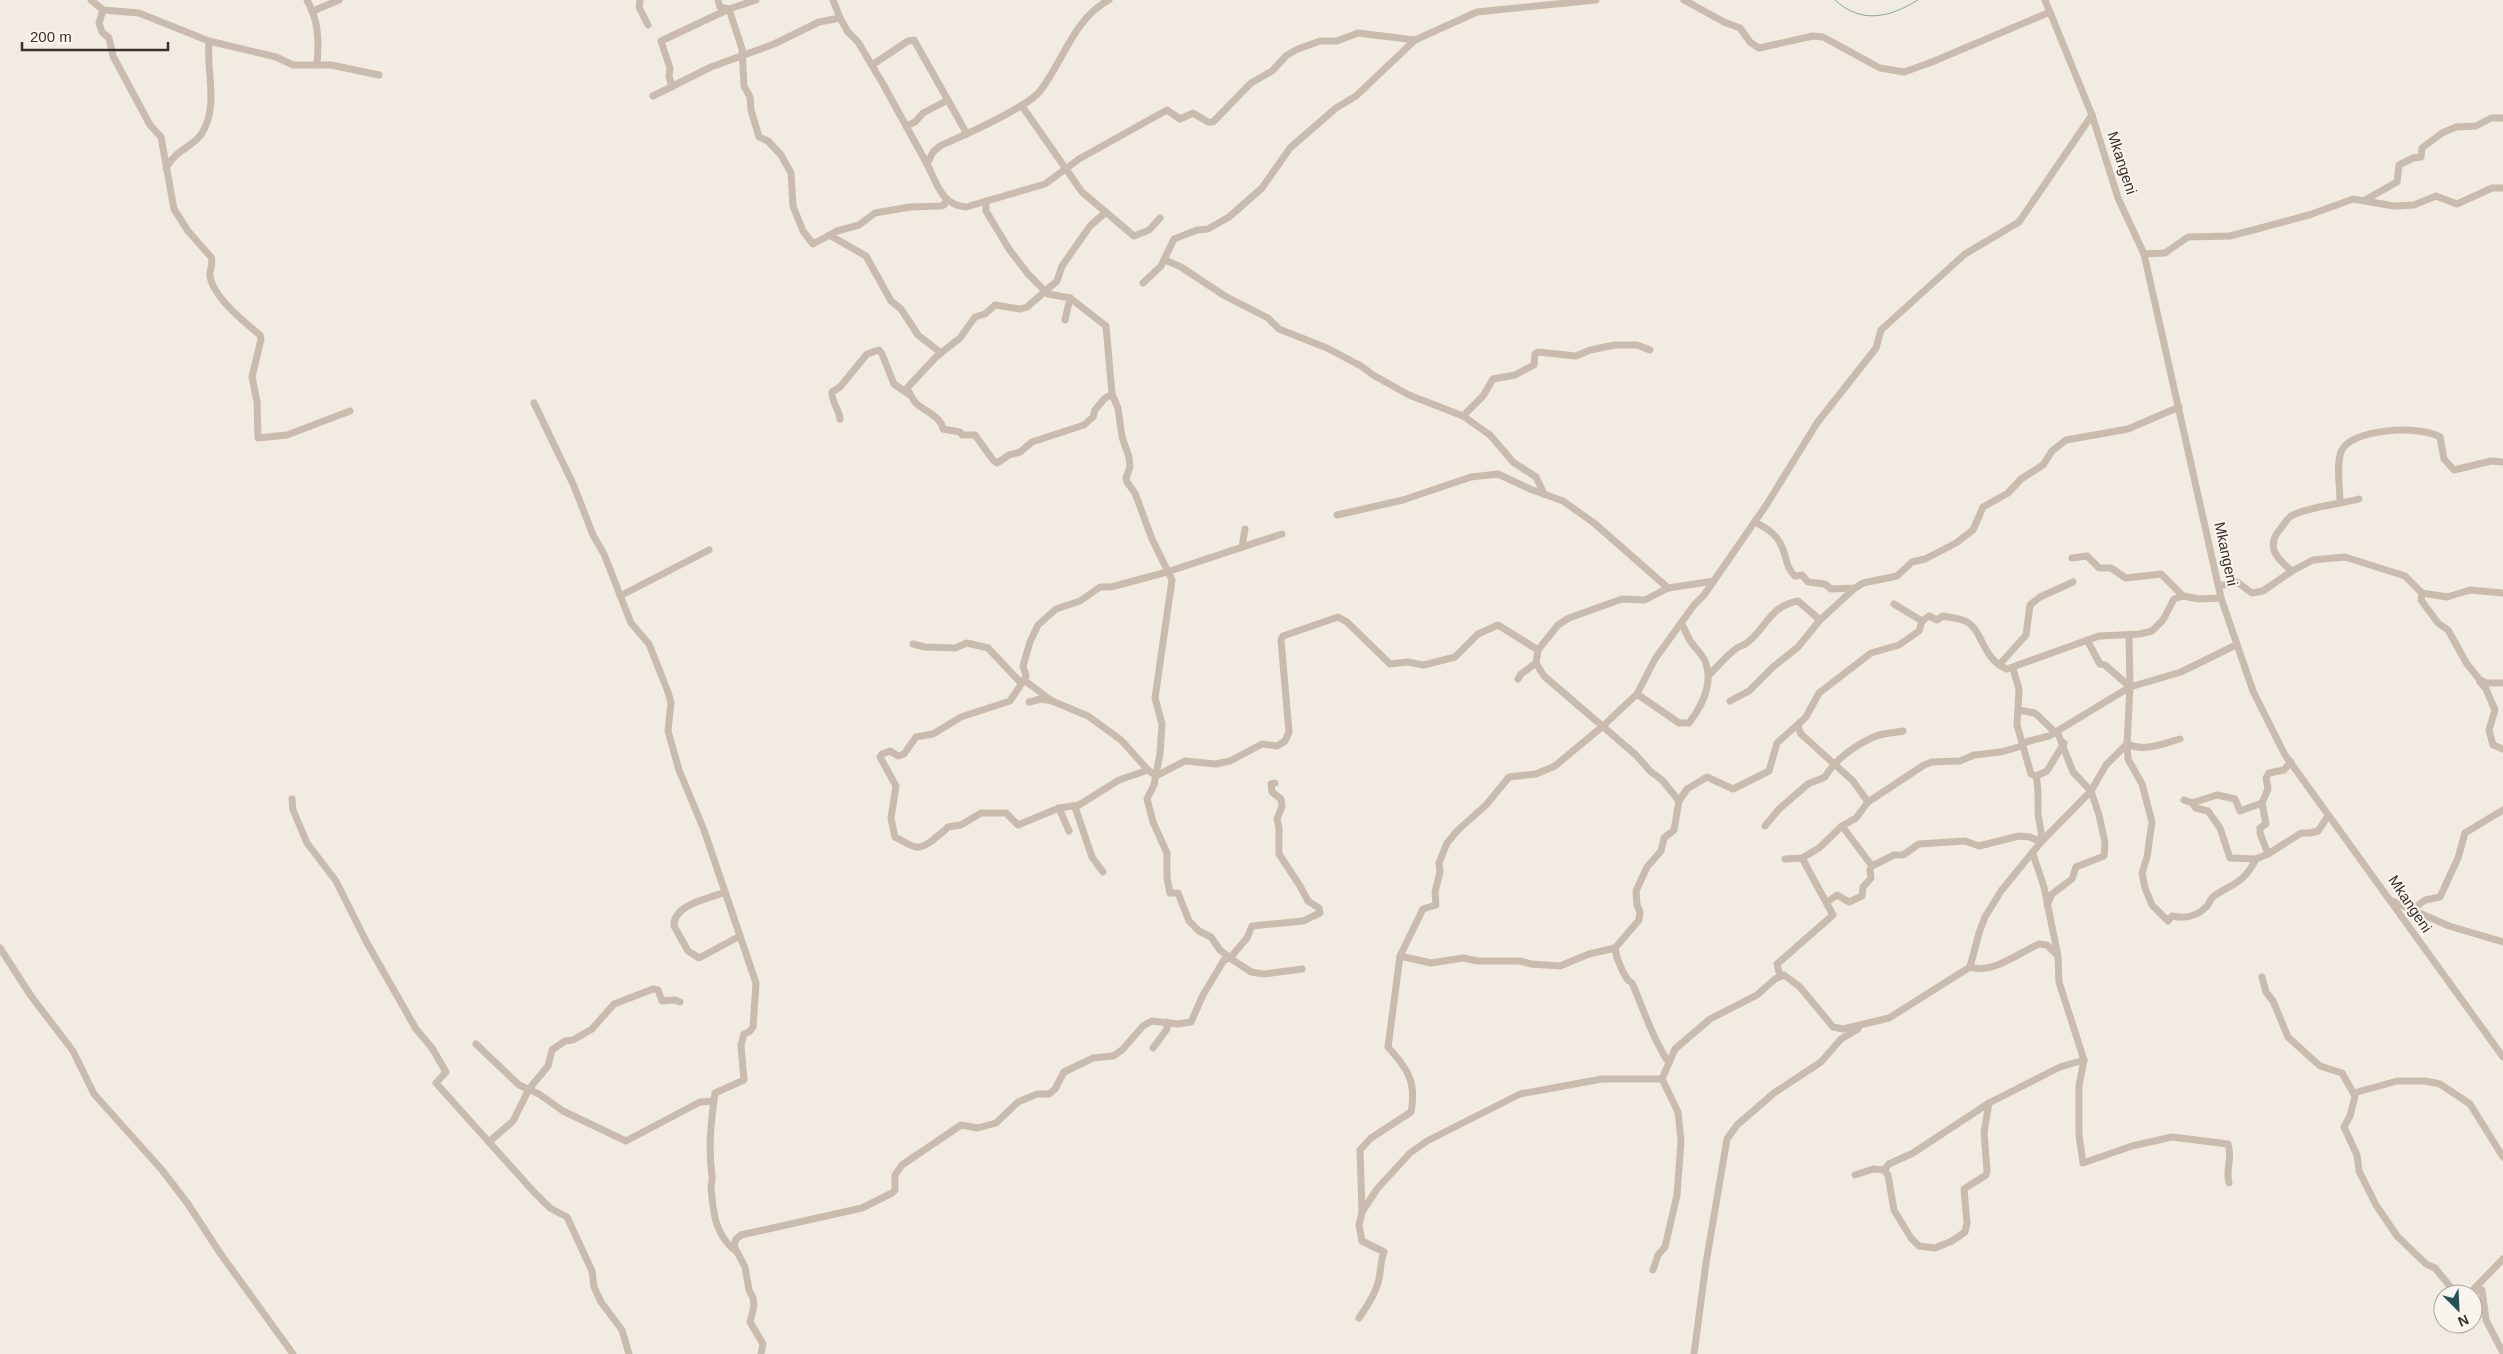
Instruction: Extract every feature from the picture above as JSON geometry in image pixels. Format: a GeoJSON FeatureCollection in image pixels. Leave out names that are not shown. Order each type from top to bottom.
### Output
{"type":"FeatureCollection","features":[{"type":"Feature","properties":{"kind":"street"},"geometry":{"type":"LineString","coordinates":[[91,0],[103,10],[139,14],[209,40],[276,57],[293,65],[317,65],[378,74]]}},
{"type":"Feature","properties":{"kind":"street"},"geometry":{"type":"LineString","coordinates":[[307,0],[313,11],[319,37],[317,65]]}},
{"type":"Feature","properties":{"kind":"street"},"geometry":{"type":"LineString","coordinates":[[313,11],[339,0]]}},
{"type":"Feature","properties":{"kind":"street"},"geometry":{"type":"LineString","coordinates":[[640,0],[639,7],[648,25]]}},
{"type":"Feature","properties":{"kind":"street"},"geometry":{"type":"LineString","coordinates":[[718,0],[720,7],[729,9]]}},
{"type":"Feature","properties":{"kind":"street"},"geometry":{"type":"LineString","coordinates":[[672,87],[669,76],[670,68],[661,41],[729,9],[756,0]]}},
{"type":"Feature","properties":{"kind":"street"},"geometry":{"type":"LineString","coordinates":[[833,0],[840,18],[872,65],[946,201],[966,208],[1045,184],[1080,159],[1167,110],[1180,119],[1193,113],[1208,122],[1213,122],[1251,83],[1272,71],[1287,55],[1298,48],[1320,41],[1337,41],[1358,33],[1415,40]]}},
{"type":"Feature","properties":{"kind":"street"},"geometry":{"type":"LineString","coordinates":[[927,164],[933,152],[940,146],[1022,106],[1040,91],[1078,28],[1101,4],[1109,0]]}},
{"type":"Feature","properties":{"kind":"street"},"geometry":{"type":"LineString","coordinates":[[1143,283],[1156,273],[1165,260],[1174,239],[1197,230],[1208,229],[1230,217],[1262,188],[1290,148],[1336,108],[1356,96],[1415,40],[1477,12],[1596,0]]}},
{"type":"Feature","properties":{"kind":"street"},"geometry":{"type":"LineString","coordinates":[[1684,0],[1740,28],[1750,42],[1759,48],[1813,36],[1823,37],[1880,68],[1904,72],[2050,12]]}},
{"type":"Feature","properties":{"kind":"street","name":"Mkangeni"},"geometry":{"type":"LineString","coordinates":[[2045,0],[2092,115],[2118,198],[2144,254],[2222,598],[2236,645],[2259,705],[2291,762],[2328,816],[2392,901],[2503,1057]]}},
{"type":"Feature","properties":{"kind":"street"},"geometry":{"type":"LineString","coordinates":[[729,9],[743,55],[744,86],[750,97],[751,110],[759,137],[768,141],[782,155],[791,173],[793,206],[803,231],[813,244],[837,231],[860,225],[875,213],[910,207],[940,206],[944,205],[946,201]]}},
{"type":"Feature","properties":{"kind":"street"},"geometry":{"type":"LineString","coordinates":[[103,10],[99,23],[102,32],[108,38],[113,56],[126,83],[150,125],[160,136],[174,209],[188,231],[211,257],[209,275],[217,289],[236,315],[260,335],[252,376],[257,402],[258,438],[287,435],[350,411]]}},
{"type":"Feature","properties":{"kind":"street"},"geometry":{"type":"LineString","coordinates":[[653,96],[689,77],[774,44],[819,22],[840,18]]}},
{"type":"Feature","properties":{"kind":"street"},"geometry":{"type":"LineString","coordinates":[[166,168],[176,153],[198,138],[210,115],[212,100],[208,60],[209,40]]}},
{"type":"Feature","properties":{"kind":"street"},"geometry":{"type":"LineString","coordinates":[[872,65],[908,41],[914,40],[967,134]]}},
{"type":"Feature","properties":{"kind":"street"},"geometry":{"type":"LineString","coordinates":[[906,126],[915,122],[923,113],[948,100]]}},
{"type":"Feature","properties":{"kind":"street"},"geometry":{"type":"LineString","coordinates":[[1022,106],[1082,192],[1134,236],[1149,230],[1160,218]]}},
{"type":"Feature","properties":{"kind":"street"},"geometry":{"type":"LineString","coordinates":[[1359,1318],[1371,1300],[1380,1278],[1380,1263],[1384,1252],[1362,1241],[1359,1225],[1362,1212],[1360,1150],[1371,1138],[1411,1112],[1414,1090],[1404,1064],[1387,1044],[1400,956],[1422,910],[1436,904],[1435,892],[1440,872],[1439,863],[1447,843],[1458,830],[1486,805],[1509,777],[1536,774],[1555,766],[1603,726],[1637,694],[1655,659],[1714,581],[1755,522],[1817,423],[1876,348],[1881,330],[1965,254],[2019,222],[2092,115]]}},
{"type":"Feature","properties":{"kind":"street"},"geometry":{"type":"LineString","coordinates":[[2365,200],[2397,182],[2399,165],[2413,158],[2421,157],[2422,148],[2442,133],[2456,127],[2476,126],[2491,118],[2503,118]]}},
{"type":"Feature","properties":{"kind":"street"},"geometry":{"type":"LineString","coordinates":[[2144,254],[2165,253],[2178,242],[2188,237],[2230,236],[2287,222],[2353,198],[2394,206],[2414,205],[2436,196],[2457,204],[2492,188],[2503,188]]}},
{"type":"Feature","properties":{"kind":"street"},"geometry":{"type":"LineString","coordinates":[[986,201],[986,211],[1009,249],[1045,292],[1070,298],[1106,326],[1112,394],[1118,408],[1122,437],[1129,457],[1130,467],[1126,478],[1127,482],[1134,493],[1172,580],[1159,658],[1160,675],[1156,686],[1155,698],[1162,724],[1156,776],[1147,799],[1153,822],[1167,853],[1165,858],[1170,893],[1178,893],[1189,921],[1199,931],[1211,936],[1220,950],[1251,972],[1264,974],[1302,969]]}},
{"type":"Feature","properties":{"kind":"street"},"geometry":{"type":"LineString","coordinates":[[1106,212],[1090,226],[1062,266],[1057,281],[1045,292],[1027,307],[1020,309],[995,305],[990,307],[986,314],[975,317],[960,338],[941,354],[908,388],[917,404],[930,412],[942,424],[943,429],[960,432],[962,435],[975,434],[992,460],[997,463],[1009,455],[1020,452],[1032,442],[1084,425],[1093,417],[1104,399],[1112,394]]}},
{"type":"Feature","properties":{"kind":"street"},"geometry":{"type":"LineString","coordinates":[[830,236],[866,256],[891,301],[902,309],[918,335],[941,354]]}},
{"type":"Feature","properties":{"kind":"street"},"geometry":{"type":"LineString","coordinates":[[1165,260],[1181,267],[1225,296],[1268,318],[1279,329],[1327,348],[1409,395],[1462,416],[1490,435],[1513,462],[1536,477],[1544,494]]}},
{"type":"Feature","properties":{"kind":"street"},"geometry":{"type":"LineString","coordinates":[[1065,320],[1070,298]]}},
{"type":"Feature","properties":{"kind":"street"},"geometry":{"type":"LineString","coordinates":[[1462,416],[1483,396],[1493,379],[1515,375],[1534,365],[1535,354],[1538,352],[1576,356],[1590,350],[1615,345],[1637,345],[1650,350]]}},
{"type":"Feature","properties":{"kind":"street"},"geometry":{"type":"LineString","coordinates":[[840,419],[839,410],[831,395],[832,392],[840,387],[867,354],[874,350],[879,350],[882,354],[894,384],[910,394]]}},
{"type":"Feature","properties":{"kind":"street"},"geometry":{"type":"LineString","coordinates":[[534,404],[574,486],[593,535],[604,554],[631,623],[649,644],[668,692],[670,703],[668,731],[679,770],[704,830],[756,983],[753,1027],[744,1034],[741,1046],[744,1080],[715,1093],[708,1147],[709,1166],[713,1178],[711,1184],[714,1213],[723,1241],[737,1252]]}},
{"type":"Feature","properties":{"kind":"street"},"geometry":{"type":"LineString","coordinates":[[1730,700],[1749,691],[1773,667],[1798,647],[1820,620],[1856,588],[1863,584],[1896,576],[1912,562],[1925,559],[1956,543],[1973,530],[1983,507],[2008,493],[2021,479],[2043,465],[2052,451],[2066,440],[2128,428],[2179,407]]}},
{"type":"Feature","properties":{"kind":"street"},"geometry":{"type":"LineString","coordinates":[[2340,502],[2339,466],[2342,451],[2358,436],[2396,429],[2432,432],[2440,437],[2444,459],[2454,470],[2491,461],[2503,462]]}},
{"type":"Feature","properties":{"kind":"street"},"geometry":{"type":"LineString","coordinates":[[1337,515],[1403,500],[1471,477],[1498,474],[1563,501],[1594,523],[1668,588]]}},
{"type":"Feature","properties":{"kind":"street"},"geometry":{"type":"LineString","coordinates":[[2292,571],[2280,561],[2272,544],[2273,537],[2290,517],[2340,502],[2359,499]]}},
{"type":"Feature","properties":{"kind":"street"},"geometry":{"type":"LineString","coordinates":[[1755,522],[1773,532],[1782,545],[1789,570],[1795,576],[1802,575],[1808,582],[1825,584],[1831,588],[1856,588]]}},
{"type":"Feature","properties":{"kind":"street"},"geometry":{"type":"LineString","coordinates":[[1242,547],[1245,529]]}},
{"type":"Feature","properties":{"kind":"street"},"geometry":{"type":"LineString","coordinates":[[1148,770],[1119,780],[1076,806],[1069,805],[1059,808],[1018,825],[1006,813],[976,814],[961,825],[948,827],[927,846],[917,848],[895,837],[891,818],[896,786],[880,757],[882,754],[890,751],[898,756],[904,754],[908,745],[916,737],[934,734],[961,716],[1010,701],[1026,676],[1023,666],[1028,657],[1030,642],[1038,625],[1046,615],[1056,608],[1080,601],[1100,587],[1111,587],[1167,572],[1282,534]]}},
{"type":"Feature","properties":{"kind":"street"},"geometry":{"type":"LineString","coordinates":[[620,596],[709,550]]}},
{"type":"Feature","properties":{"kind":"street"},"geometry":{"type":"LineString","coordinates":[[2072,558],[2087,556],[2099,568],[2111,568],[2126,578],[2161,574],[2182,596]]}},
{"type":"Feature","properties":{"kind":"street"},"geometry":{"type":"LineString","coordinates":[[2219,586],[2237,582],[2252,593],[2263,591],[2292,571],[2319,558],[2345,557],[2405,576],[2422,593],[2448,597],[2470,590],[2503,593]]}},
{"type":"Feature","properties":{"kind":"street"},"geometry":{"type":"LineString","coordinates":[[1679,801],[1662,780],[1603,726],[1544,676],[1536,663],[1538,650],[1558,624],[1569,618],[1622,599],[1645,600],[1668,588],[1714,581]]}},
{"type":"Feature","properties":{"kind":"street"},"geometry":{"type":"LineString","coordinates":[[1999,665],[2026,635],[2030,605],[2040,597],[2074,582]]}},
{"type":"Feature","properties":{"kind":"street"},"geometry":{"type":"LineString","coordinates":[[2422,593],[2421,600],[2438,623],[2448,630],[2467,664],[2486,689],[2495,710],[2489,730],[2493,745],[2503,749]]}},
{"type":"Feature","properties":{"kind":"street"},"geometry":{"type":"LineString","coordinates":[[1400,956],[1431,963],[1463,958],[1478,961],[1520,960],[1532,964],[1560,966],[1588,954],[1615,948],[1639,920],[1640,912],[1637,905],[1636,891],[1646,866],[1661,851],[1664,838],[1674,830],[1679,801],[1686,789],[1707,777],[1732,789],[1769,771],[1777,743],[1800,722],[1810,710],[1813,700],[1819,693],[1871,653],[1899,645],[1919,631],[1922,621],[1929,616],[1937,620],[1943,616],[1969,623],[1981,640],[1987,654],[1999,665],[2007,669],[2099,636],[2129,635],[2152,631],[2163,620],[2174,599],[2182,596],[2199,599],[2222,598]]}},
{"type":"Feature","properties":{"kind":"street"},"geometry":{"type":"LineString","coordinates":[[1709,675],[1738,647],[1746,644],[1753,638],[1772,613],[1790,602],[1798,601],[1820,620]]}},
{"type":"Feature","properties":{"kind":"street"},"geometry":{"type":"LineString","coordinates":[[1894,604],[1922,621]]}},
{"type":"Feature","properties":{"kind":"street"},"geometry":{"type":"LineString","coordinates":[[1156,776],[1184,761],[1216,764],[1230,761],[1262,744],[1277,746],[1285,741],[1289,732],[1281,640],[1283,636],[1294,634],[1306,627],[1338,617],[1347,622],[1390,664],[1407,662],[1424,665],[1455,657],[1478,634],[1498,625],[1538,650]]}},
{"type":"Feature","properties":{"kind":"street"},"geometry":{"type":"LineString","coordinates":[[1637,694],[1679,723],[1689,723],[1703,704],[1709,675],[1705,660],[1690,640],[1682,624]]}},
{"type":"Feature","properties":{"kind":"street"},"geometry":{"type":"LineString","coordinates":[[2129,635],[2128,759],[2142,784],[2152,822],[2147,857],[2142,873],[2145,888],[2152,905],[2168,921],[2172,916],[2193,916],[2207,906],[2211,898],[2238,883],[2248,874],[2256,859]]}},
{"type":"Feature","properties":{"kind":"street"},"geometry":{"type":"LineString","coordinates":[[2087,640],[2100,664],[2130,687]]}},
{"type":"Feature","properties":{"kind":"street"},"geometry":{"type":"LineString","coordinates":[[913,644],[925,647],[956,648],[967,643],[988,648],[1023,681],[1052,700],[1088,716],[1122,740],[1148,770],[1156,776]]}},
{"type":"Feature","properties":{"kind":"street"},"geometry":{"type":"LineString","coordinates":[[1785,859],[1802,858],[1819,848],[1842,826],[1856,818],[1868,802],[1932,762],[1960,761],[1974,755],[2001,752],[2041,740],[2130,687],[2181,672],[2236,645]]}},
{"type":"Feature","properties":{"kind":"street"},"geometry":{"type":"LineString","coordinates":[[1518,679],[1521,674],[1536,663]]}},
{"type":"Feature","properties":{"kind":"street"},"geometry":{"type":"LineString","coordinates":[[2013,668],[2019,689],[2017,725],[2031,774],[2036,776],[2040,791],[2038,808],[2042,833],[2041,842]]}},
{"type":"Feature","properties":{"kind":"street"},"geometry":{"type":"LineString","coordinates":[[2479,679],[2486,683],[2503,683]]}},
{"type":"Feature","properties":{"kind":"street"},"geometry":{"type":"LineString","coordinates":[[1029,702],[1041,699],[1052,700]]}},
{"type":"Feature","properties":{"kind":"street"},"geometry":{"type":"LineString","coordinates":[[2018,710],[2035,713],[2056,732],[2064,743],[2074,772],[2091,791],[2099,815],[2104,843],[2104,856],[2076,867],[2072,880],[2052,894],[2047,906]]}},
{"type":"Feature","properties":{"kind":"street"},"geometry":{"type":"LineString","coordinates":[[1800,722],[1798,727],[1800,734],[1853,781],[1868,802]]}},
{"type":"Feature","properties":{"kind":"street"},"geometry":{"type":"LineString","coordinates":[[1765,826],[1779,808],[1808,784],[1825,777],[1834,765],[1852,749],[1874,737],[1903,731]]}},
{"type":"Feature","properties":{"kind":"street"},"geometry":{"type":"LineString","coordinates":[[2127,744],[2136,748],[2149,748],[2180,739]]}},
{"type":"Feature","properties":{"kind":"street"},"geometry":{"type":"LineString","coordinates":[[2036,776],[2047,771],[2064,743]]}},
{"type":"Feature","properties":{"kind":"street"},"geometry":{"type":"LineString","coordinates":[[1653,1270],[1658,1255],[1665,1247],[1677,1195],[1681,1161],[1678,1112],[1662,1079],[1675,1049],[1710,1019],[1757,995],[1780,976],[1784,975],[1800,987],[1833,1027],[1843,1029],[1896,1015],[1970,967],[1985,917],[2001,891],[2041,842],[2091,791],[2106,765],[2127,744]]}},
{"type":"Feature","properties":{"kind":"street"},"geometry":{"type":"LineString","coordinates":[[2268,854],[2260,833],[2260,828],[2266,824],[2262,803],[2268,789],[2266,778],[2269,773],[2284,770],[2291,762]]}},
{"type":"Feature","properties":{"kind":"street"},"geometry":{"type":"LineString","coordinates":[[761,1354],[763,1344],[750,1322],[754,1306],[753,1298],[749,1290],[745,1267],[734,1246],[736,1239],[741,1235],[862,1208],[892,1193],[895,1190],[895,1175],[902,1164],[961,1125],[978,1128],[996,1123],[1018,1102],[1037,1094],[1049,1094],[1055,1089],[1064,1072],[1093,1058],[1113,1056],[1122,1050],[1143,1026],[1152,1021],[1178,1024],[1190,1022],[1210,982],[1224,960],[1230,958],[1246,938],[1252,926],[1303,921],[1320,913],[1319,908],[1308,901],[1279,854],[1277,819],[1282,806],[1281,800],[1272,792],[1271,784],[1275,783]]}},
{"type":"Feature","properties":{"kind":"street"},"geometry":{"type":"LineString","coordinates":[[2184,800],[2192,802],[2218,795],[2235,799],[2240,811],[2262,803]]}},
{"type":"Feature","properties":{"kind":"street"},"geometry":{"type":"LineString","coordinates":[[292,799],[293,810],[307,843],[336,881],[367,943],[416,1029],[432,1048],[446,1072],[436,1083],[550,1208],[567,1217],[592,1271],[594,1287],[600,1302],[622,1330],[629,1354]]}},
{"type":"Feature","properties":{"kind":"street"},"geometry":{"type":"LineString","coordinates":[[2192,802],[2196,808],[2208,811],[2220,828],[2230,858],[2256,859],[2268,854],[2301,833],[2310,834],[2318,830],[2328,816]]}},
{"type":"Feature","properties":{"kind":"street"},"geometry":{"type":"LineString","coordinates":[[1076,806],[1092,857],[1103,872]]}},
{"type":"Feature","properties":{"kind":"street"},"geometry":{"type":"LineString","coordinates":[[1059,808],[1069,831]]}},
{"type":"Feature","properties":{"kind":"street"},"geometry":{"type":"LineString","coordinates":[[2413,909],[2425,900],[2440,897],[2467,831],[2503,810]]}},
{"type":"Feature","properties":{"kind":"street"},"geometry":{"type":"LineString","coordinates":[[1842,826],[1872,866]]}},
{"type":"Feature","properties":{"kind":"street"},"geometry":{"type":"LineString","coordinates":[[1828,902],[1837,895],[1849,902],[1862,896],[1863,887],[1870,880],[1872,866],[1894,856],[1903,855],[1919,844],[1965,841],[1979,846],[2019,836],[2030,837],[2041,842]]}},
{"type":"Feature","properties":{"kind":"street"},"geometry":{"type":"LineString","coordinates":[[2033,854],[2044,887],[2058,956],[2059,982],[2084,1060],[2079,1086],[2081,1093],[2079,1135],[2083,1163],[2132,1146],[2172,1137],[2212,1141],[2228,1144],[2230,1150],[2227,1176],[2229,1183]]}},
{"type":"Feature","properties":{"kind":"street"},"geometry":{"type":"LineString","coordinates":[[1780,976],[1776,964],[1833,915],[1828,902],[1818,890],[1802,858]]}},
{"type":"Feature","properties":{"kind":"street"},"geometry":{"type":"LineString","coordinates":[[725,892],[684,907],[677,913],[674,926],[688,951],[699,958],[740,936]]}},
{"type":"Feature","properties":{"kind":"street"},"geometry":{"type":"LineString","coordinates":[[2392,901],[2449,926],[2503,942]]}},
{"type":"Feature","properties":{"kind":"street"},"geometry":{"type":"LineString","coordinates":[[1970,967],[1975,969],[1991,966],[2040,944],[2047,945],[2058,956]]}},
{"type":"Feature","properties":{"kind":"street"},"geometry":{"type":"LineString","coordinates":[[0,948],[31,996],[73,1051],[94,1094],[162,1170],[293,1354]]}},
{"type":"Feature","properties":{"kind":"street"},"geometry":{"type":"LineString","coordinates":[[1615,948],[1616,959],[1633,984],[1638,1002],[1658,1046],[1669,1063]]}},
{"type":"Feature","properties":{"kind":"street"},"geometry":{"type":"LineString","coordinates":[[2262,977],[2266,992],[2273,1001],[2288,1037],[2320,1066],[2342,1073],[2354,1093],[2350,1116],[2344,1127],[2357,1155],[2359,1171],[2376,1205],[2397,1236],[2426,1264],[2436,1268],[2446,1284]]}},
{"type":"Feature","properties":{"kind":"street"},"geometry":{"type":"LineString","coordinates":[[489,1142],[513,1121],[529,1089],[548,1066],[552,1050],[565,1041],[573,1040],[592,1029],[614,1004],[653,989],[660,993],[662,1001],[675,1000],[680,1002]]}},
{"type":"Feature","properties":{"kind":"street"},"geometry":{"type":"LineString","coordinates":[[1153,1048],[1166,1030],[1167,1022]]}},
{"type":"Feature","properties":{"kind":"street"},"geometry":{"type":"LineString","coordinates":[[1694,1354],[1706,1263],[1727,1139],[1737,1124],[1774,1093],[1821,1062],[1841,1039],[1864,1024]]}},
{"type":"Feature","properties":{"kind":"street"},"geometry":{"type":"LineString","coordinates":[[476,1044],[519,1085],[529,1089],[563,1111],[626,1141],[700,1102],[714,1101]]}},
{"type":"Feature","properties":{"kind":"street"},"geometry":{"type":"LineString","coordinates":[[1884,1170],[1889,1164],[1913,1153],[1989,1103],[2060,1067],[2084,1060]]}},
{"type":"Feature","properties":{"kind":"street"},"geometry":{"type":"LineString","coordinates":[[1362,1212],[1377,1188],[1410,1154],[1427,1141],[1520,1094],[1602,1079],[1662,1079]]}},
{"type":"Feature","properties":{"kind":"street"},"geometry":{"type":"LineString","coordinates":[[2354,1093],[2397,1081],[2426,1081],[2440,1084],[2470,1104],[2503,1157]]}},
{"type":"Feature","properties":{"kind":"street"},"geometry":{"type":"LineString","coordinates":[[1884,1170],[1888,1175],[1894,1210],[1915,1242],[1919,1246],[1935,1248],[1952,1241],[1965,1232],[1968,1223],[1964,1189],[1986,1175],[1984,1132],[1989,1103]]}},
{"type":"Feature","properties":{"kind":"street"},"geometry":{"type":"LineString","coordinates":[[1855,1175],[1873,1170],[1884,1170]]}},
{"type":"Feature","properties":{"kind":"street"},"geometry":{"type":"LineString","coordinates":[[2479,1284],[2503,1258]]}},
{"type":"Feature","properties":{"kind":"street"},"geometry":{"type":"LineString","coordinates":[[2483,1298],[2486,1320],[2500,1352]]}},
{"type":"Feature","properties":{"kind":"waterway"},"geometry":{"type":"LineString","coordinates":[[1835,0],[1855,13],[1876,16],[1897,11],[1918,0]]}}]}
